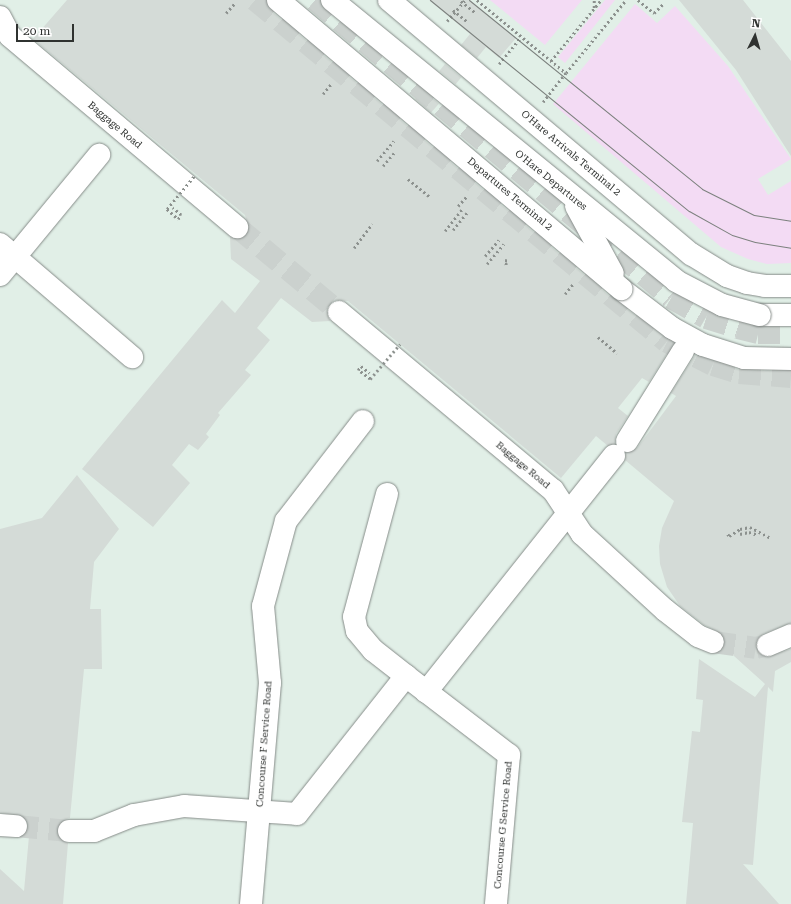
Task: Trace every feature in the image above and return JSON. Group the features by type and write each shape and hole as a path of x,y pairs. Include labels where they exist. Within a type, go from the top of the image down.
{"street":[{"name":"Departures Terminal 2","path":"278,0 621,289 672,328 703,345 744,358 791,359"},
{"name":"O'Hare Departures","path":"332,0 570,197 676,281 722,305 760,315 791,315"},
{"name":"O'Hare Arrivals Terminal 2","path":"389,0 691,254 727,276 765,286 791,286"},
{"name":"Baggage Road","path":"0,17 5,42 237,227"},
{"path":"0,275 8,250 99,155"},
{"path":"570,197 621,289"},
{"path":"8,250 132,356"},
{"name":"Baggage Road","path":"339,312 550,488 582,534 665,610 698,636 713,642"},
{"path":"387,494 354,617 357,631 369,645 426,692 621,448 682,351"},
{"name":"Concourse F Service Road","path":"252,904 270,683 263,606 286,521 363,421"},
{"path":"768,645 791,635"},
{"path":"69,831 94,831 134,815 184,806 259,810 298,814 406,676"},
{"name":"Concourse G Service Road","path":"426,692 509,755 496,904"}],"path":[{"path":"477,0 566,73"},
{"path":"594,0 594,8"},
{"path":"552,62 601,0"},
{"path":"543,102 626,0"},
{"path":"638,0 654,13 663,4"},
{"path":"447,21 464,2 476,13"},
{"path":"226,13 235,3"},
{"path":"453,10 468,22"},
{"path":"499,64 521,37"},
{"path":"323,94 331,84"},
{"path":"377,161 394,141"},
{"path":"383,166 394,153"},
{"path":"173,208 181,215 178,219 167,209 195,174"},
{"path":"408,179 430,197"},
{"path":"458,206 467,196"},
{"path":"445,230 462,209"},
{"path":"453,230 467,213"},
{"path":"354,248 372,224"},
{"path":"485,256 499,240"},
{"path":"487,264 504,244"},
{"path":"506,265 505,260 509,261"},
{"path":"565,294 574,283"},
{"path":"598,336 617,353"},
{"path":"370,374 361,366 358,370 370,379 400,344"},
{"path":"749,532 750,528"},
{"path":"728,534 729,536 740,529 750,528 771,538"},
{"path":"740,534 749,532 758,535"}],"shaded area":[{"path":"0,0 791,0 791,904 0,904"},
{"path":"490,0 582,0 545,45"},
{"path":"605,0 615,0 565,63 558,57"},
{"path":"635,4 657,23 675,6 728,66 791,159 758,179 768,195 791,181 791,263 767,264 748,259 721,247 553,104"}],"building":[{"path":"67,0 266,0 270,10 613,299 674,343 649,382 642,378 618,408 628,416 616,434 615,444 608,446 596,436 561,478 348,301 335,300 330,304 327,310 330,321 312,322 281,298 257,328 270,340 245,370 251,375 218,413 220,415 206,434 209,437 198,450 189,444 172,465 190,483 153,527 82,469 222,300 235,313 260,281 231,259 230,237 242,239 249,230 245,215 33,39"},
{"path":"429,0 470,0 516,38 499,58 486,47 477,58 461,45 470,34"},
{"path":"679,0 743,0 791,61 791,156 736,70"},
{"path":"445,64 461,77 456,84 439,71"},
{"path":"423,90 439,104 431,113 415,99"},
{"path":"695,355 740,370 791,371 791,623 763,634 756,644 760,655 766,657 791,649 791,662 775,671 773,692 768,687 753,865 743,864 779,904 686,904 693,823 682,822 692,731 700,732 703,700 696,699 699,659 755,697 765,684 724,647 725,641 723,634 704,625 680,606 667,587 660,564 659,546 662,528 674,501 625,460 626,453 637,448 676,396 671,393"},
{"path":"77,475 119,529 94,562 90,609 101,609 102,669 84,669 70,818 62,820 57,831 58,838 68,843 63,904 0,904 0,869 24,891 29,836 26,834 28,826 23,816 0,813 0,529 42,518"}],"tunnel":[{"path":"255,0 667,342 713,365 739,373 791,377"},
{"path":"315,0 671,298 706,318 738,328 758,333 791,333"},
{"path":"237,227 339,312"},
{"path":"713,642 756,648 768,645"},
{"path":"16,826 69,831"}],"tram line":[{"path":"430,0 689,211 732,235 755,242 791,248"},
{"path":"469,0 702,189 754,215 791,221"}]}
